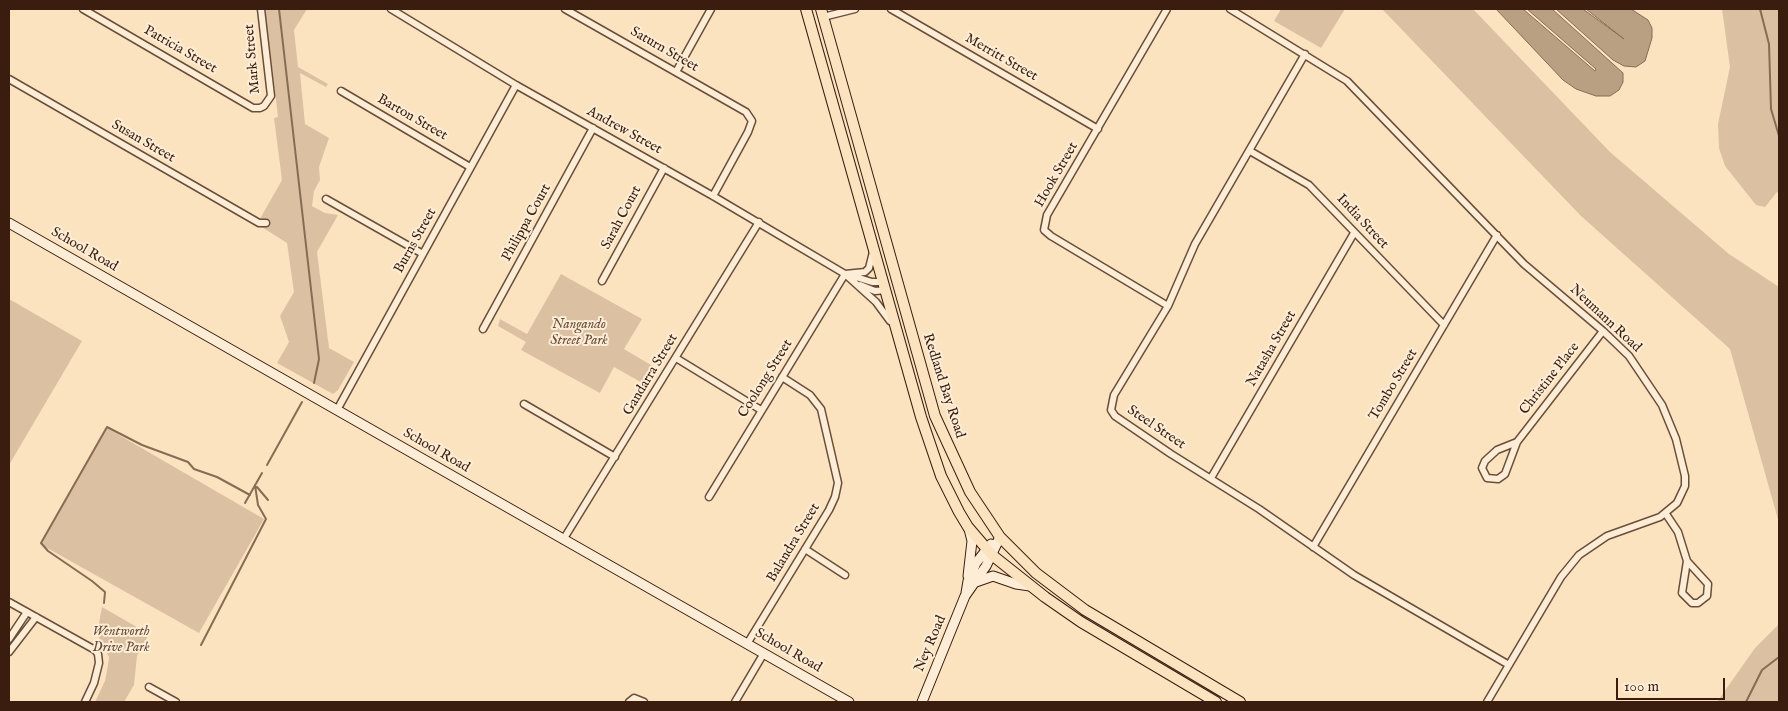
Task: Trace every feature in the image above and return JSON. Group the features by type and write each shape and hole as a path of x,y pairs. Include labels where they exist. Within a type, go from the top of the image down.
{"main road":[{"name":"Redland Bay Road","path":"806,9 897,334 941,476 968,527 989,551 1030,586 1081,622 1216,702"},
{"name":"Redland Bay Road","path":"822,13 938,424 970,492 1000,537 1036,573 1085,610 1240,702"},
{"path":"884,286 898,283"}],"street":[{"name":"Patricia Street","path":"83,9 254,108 264,106"},
{"name":"Mark Street","path":"261,9 271,96 264,106"},
{"name":"Andrew Street","path":"392,9 516,84 759,222 845,274 887,314 897,334"},
{"name":"Saturn Street","path":"565,9 746,112 752,120 748,132 713,196"},
{"path":"676,72 711,9"},
{"path":"822,13 855,9"},
{"name":"Merritt Street","path":"890,9 1098,129"},
{"name":"Hook Street","path":"1167,9 1046,216 1044,230 1168,306"},
{"name":"Neumann Road","path":"1230,9 1347,81 1524,264 1603,331 1642,373 1662,405 1684,465 1685,486 1678,503 1666,514"},
{"name":"Steel Street","path":"1305,54 1195,244 1168,306 1114,395 1111,410 1163,449 1211,478 1354,575 1509,665"},
{"name":"Susan Street","path":"9,79 260,223 266,223"},
{"name":"Burns Street","path":"337,410 516,84"},
{"name":"Barton Street","path":"341,91 470,167"},
{"name":"Philippa Court","path":"483,330 593,128"},
{"name":"India Street","path":"1250,151 1309,185 1444,325"},
{"name":"Sarah Court","path":"602,281 664,168"},
{"path":"326,199 423,254"},
{"name":"Gandarra Street","path":"563,540 759,222"},
{"name":"School Road","path":"9,223 849,702"},
{"name":"Natasha Street","path":"1211,478 1354,233"},
{"name":"Tombo Street","path":"1313,547 1496,235"},
{"path":"845,274 865,272 869,268 874,251"},
{"name":"Andrew Street","path":"845,274 884,286"},
{"name":"Coolong Street","path":"709,497 845,274"},
{"name":"Andrew Street","path":"856,283 875,291 884,286"},
{"name":"Christine Place","path":"1517,442 1497,450 1485,460 1482,468 1487,478 1498,479 1505,474 1510,467 1517,442 1603,331"},
{"path":"676,358 761,410"},
{"name":"Balandra Street","path":"747,644 806,549 835,497 836,472 820,410 816,401 782,377"},
{"path":"524,404 615,457"},
{"path":"1487,702 1561,577 1579,555 1607,536 1666,514 1678,532 1687,560 1708,584 1707,596 1698,603 1692,603 1682,593 1687,560"},
{"path":"968,527 972,541 972,581 993,576 1030,586"},
{"name":"Ney Road","path":"922,702 972,581 989,551 1000,537"},
{"path":"806,549 845,575"},
{"path":"9,602 90,647 98,654 94,683 85,702"},
{"path":"9,639 27,612"},
{"path":"9,652 36,617"},
{"path":"735,702 764,653"},
{"path":"149,687 176,702"},
{"path":"629,702 634,698 644,702"}],"green space":[{"path":"265,9 307,9 294,30 298,67 328,84 326,87 300,73 305,124 329,138 319,167 320,180 314,191 312,206 325,213 338,215 317,252 329,348 354,362 338,390 333,394 277,363 289,342 280,316 294,292 287,243 257,224 282,180 274,118 278,117"},
{"path":"1281,9 1345,9 1321,48 1274,21"},
{"path":"1382,9 1473,9 1610,152 1729,254 1779,287 1779,523 1730,349 1581,216"},
{"path":"1722,9 1779,9 1779,193 1777,192 1765,207 1756,205 1725,166 1719,148 1718,124 1730,67"},
{"name":"Nangando Street Park","path":"561,274 642,319 624,349 656,368 646,385 614,367 600,393 521,350 526,342 498,326 500,319 527,334"},
{"path":"9,299 82,341 9,465"},
{"path":"107,428 264,519 199,633 40,544"},
{"name":"Wentworth Drive Park","path":"102,607 149,634 137,656 134,685 124,702 95,702 105,681 109,657 97,634"},
{"path":"1779,624 1779,702 1717,702 1755,648"}],"shaded area":[{"path":"1496,9 1523,9 1595,71 1596,69 1527,9 1552,9 1623,73 1623,82 1619,90 1610,96 1596,96 1576,89 1563,80"},
{"path":"1556,9 1583,9 1624,39 1586,9 1631,9 1648,20 1652,28 1652,38 1645,61 1636,67 1624,66 1613,60"}],"waterway":[{"path":"279,9 319,359 314,383"},
{"path":"1760,9 1769,44 1771,109 1779,136"},
{"path":"267,465 302,402"},
{"path":"104,603 105,592 48,551 41,543 107,427 142,445 188,462 194,469 217,477 250,495"},
{"path":"245,503 262,473"},
{"path":"201,645 266,519 258,505 255,485"},
{"path":"257,487 268,500"},
{"path":"1746,702 1762,670 1779,657"}]}
